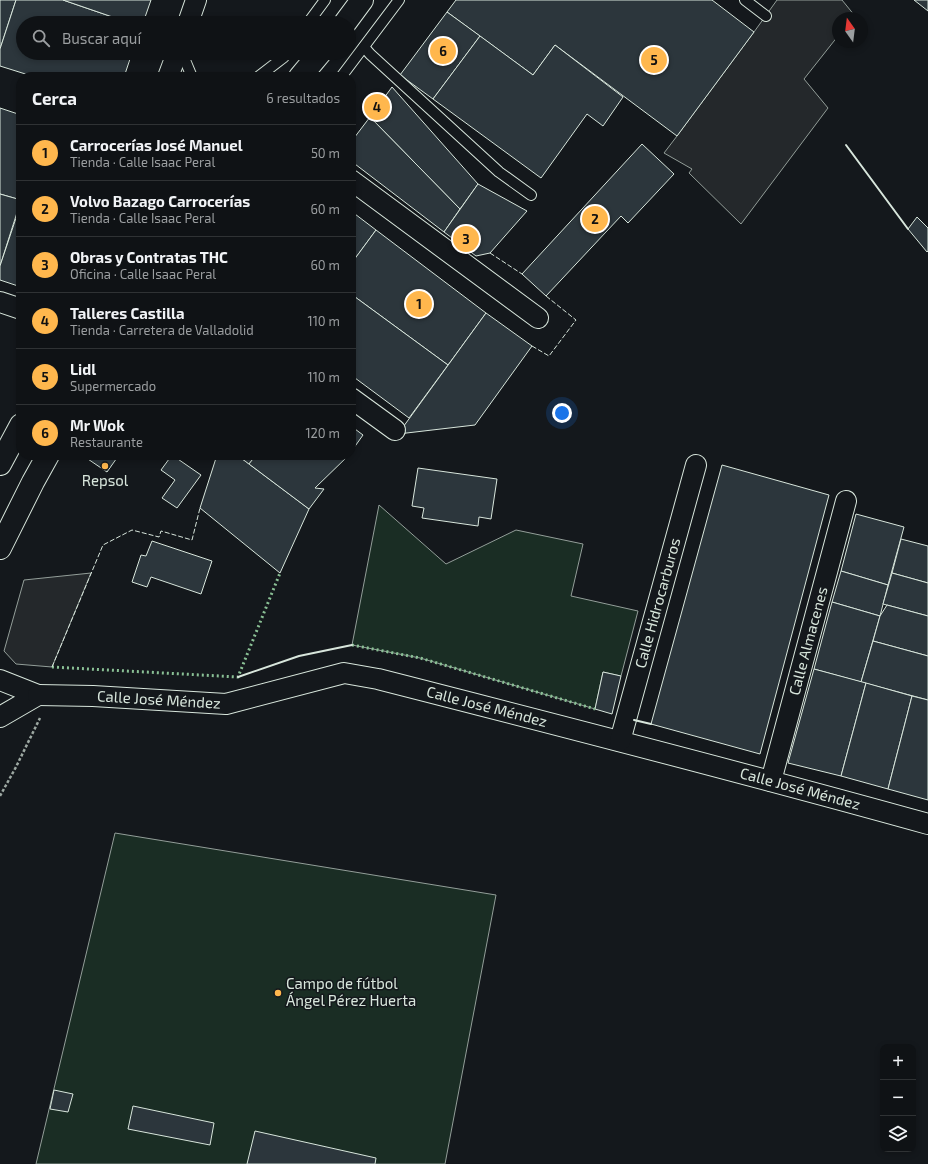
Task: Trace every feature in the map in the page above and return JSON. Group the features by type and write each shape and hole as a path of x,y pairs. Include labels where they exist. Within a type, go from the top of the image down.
{"highway":[{"path":"350,16 362,0"},
{"path":"304,72 314,60"},
{"path":"310,72 319,60"},
{"path":"0,464 16,434"},
{"path":"0,548 45,460"}],"street":[{"path":"190,16 196,0"},
{"path":"170,72 174,60"},
{"path":"356,184 538,318"},
{"path":"0,302 16,307"},
{"path":"356,402 395,430"},
{"name":"Calle Hidrocarburos","path":"620,741 696,464"},
{"name":"Calle Almacenes","path":"771,781 846,501"},
{"name":"Calle José Méndez","path":"0,680 41,695 93,696 226,704 344,673 378,679 620,741 928,824"},
{"path":"0,717 41,695"}],"lane":[{"path":"313,16 325,0"},
{"path":"356,57 399,0"},
{"path":"744,0 766,16"},
{"path":"364,47 499,172 531,195"},
{"path":"185,60 190,72"},
{"path":"264,72 279,60"},
{"path":"273,72 281,60"},
{"path":"345,72 354,60"}],"path":[{"path":"0,796 36,727 43,710 41,695"}],"green space":[{"path":"379,505 446,564 516,530 583,544 571,596 638,611 621,676 603,672 595,709 420,658 352,645"},
{"name":"Campo de fútbol Ángel Pérez Huerta","path":"115,833 496,895 445,1164 36,1164"}],"shaded area":[{"path":"777,0 842,0 852,12 832,12 832,44 804,79 828,108 741,224 689,173 692,169 664,153"},
{"path":"91,573 52,667 16,664 4,651 24,580"}],"building":[{"path":"0,0 16,0 0,49"},
{"path":"16,0 63,0 110,16 16,16 16,60 130,60 126,72 19,72 0,66 0,49"},
{"path":"63,0 151,0 145,16 110,16"},
{"path":"456,0 712,0 754,32 677,136 555,45 533,75 447,12"},
{"path":"914,0 928,0 928,11"},
{"path":"447,12 480,36 433,99 400,75"},
{"path":"480,36 533,75 555,45 623,97 603,126 587,114 541,178 433,99"},
{"path":"392,87 478,184 460,209 370,117"},
{"path":"0,108 16,113 16,199 0,194"},
{"path":"370,117 460,209 444,232 356,165 356,135"},
{"path":"642,144 674,174 628,223 621,216 546,296 522,274"},
{"path":"478,184 527,211 490,253 476,256 444,232"},
{"path":"0,194 16,199 16,216 0,266"},
{"path":"356,215 376,230 356,257"},
{"path":"917,217 928,228 927,252 908,229"},
{"path":"16,218 16,285 0,280 0,266"},
{"path":"376,230 486,313 448,365 356,298 356,257"},
{"path":"356,298 448,365 409,418 356,379"},
{"path":"486,313 532,346 475,425 398,434"},
{"path":"356,430 363,435 356,445"},
{"path":"89,460 115,460 107,472"},
{"path":"168,460 179,460 201,475 177,508 162,498 175,480 161,470"},
{"path":"215,460 244,460 309,509 280,573 200,508"},
{"path":"244,460 252,460 249,464"},
{"path":"252,460 344,460 315,488 324,489 309,509 249,464"},
{"path":"722,465 829,495 760,754 651,724"},
{"path":"418,468 497,479 491,519 479,517 478,526 422,518 424,508 412,506"},
{"path":"856,514 904,527 888,585 841,571"},
{"path":"901,539 928,546 928,583 892,573"},
{"path":"152,541 212,561 201,594 151,577 147,587 132,582 141,555 146,556"},
{"path":"841,571 888,585 880,616 832,602"},
{"path":"892,573 928,583 928,616 883,604"},
{"path":"832,602 880,616 861,682 814,669"},
{"path":"887,605 928,616 928,656 873,641 880,616"},
{"path":"873,641 928,656 928,700 861,682"},
{"path":"814,669 866,683 841,776 788,763"},
{"path":"603,672 621,676 612,714 595,709"},
{"path":"866,683 912,696 888,789 841,776"},
{"path":"912,696 928,700 928,800 888,789"},
{"path":"54,1090 73,1094 68,1112 50,1109"},
{"path":"133,1106 214,1123 210,1145 128,1129"},
{"path":"255,1131 376,1158 375,1164 247,1164"}],"hedge":[{"path":"52,667 238,677 280,573"},
{"path":"352,645 420,658 595,709"}],"fence":[{"path":"490,253 522,274"},
{"path":"532,346 549,356 576,320 546,296"},
{"path":"52,667 103,545 132,530 159,537 161,531 192,540 200,508"}],"wall":[{"path":"846,145 908,229"},
{"path":"238,677 299,656 352,645"},
{"path":"634,720 651,724"}],"place":[{"name":"Mr Wok","path":"443,51"},
{"name":"Lidl","path":"654,60"},
{"name":"Talleres Castilla","path":"377,107"},
{"name":"Volvo Bazago Carrocerías","path":"595,219"},
{"name":"Obras y Contratas THC","path":"466,239"},
{"name":"Carrocerías José Manuel","path":"419,304"},
{"name":"Repsol","path":"105,466"},
{"name":"Campo de fútbol Ángel Pérez Huerta","path":"278,993"}]}
